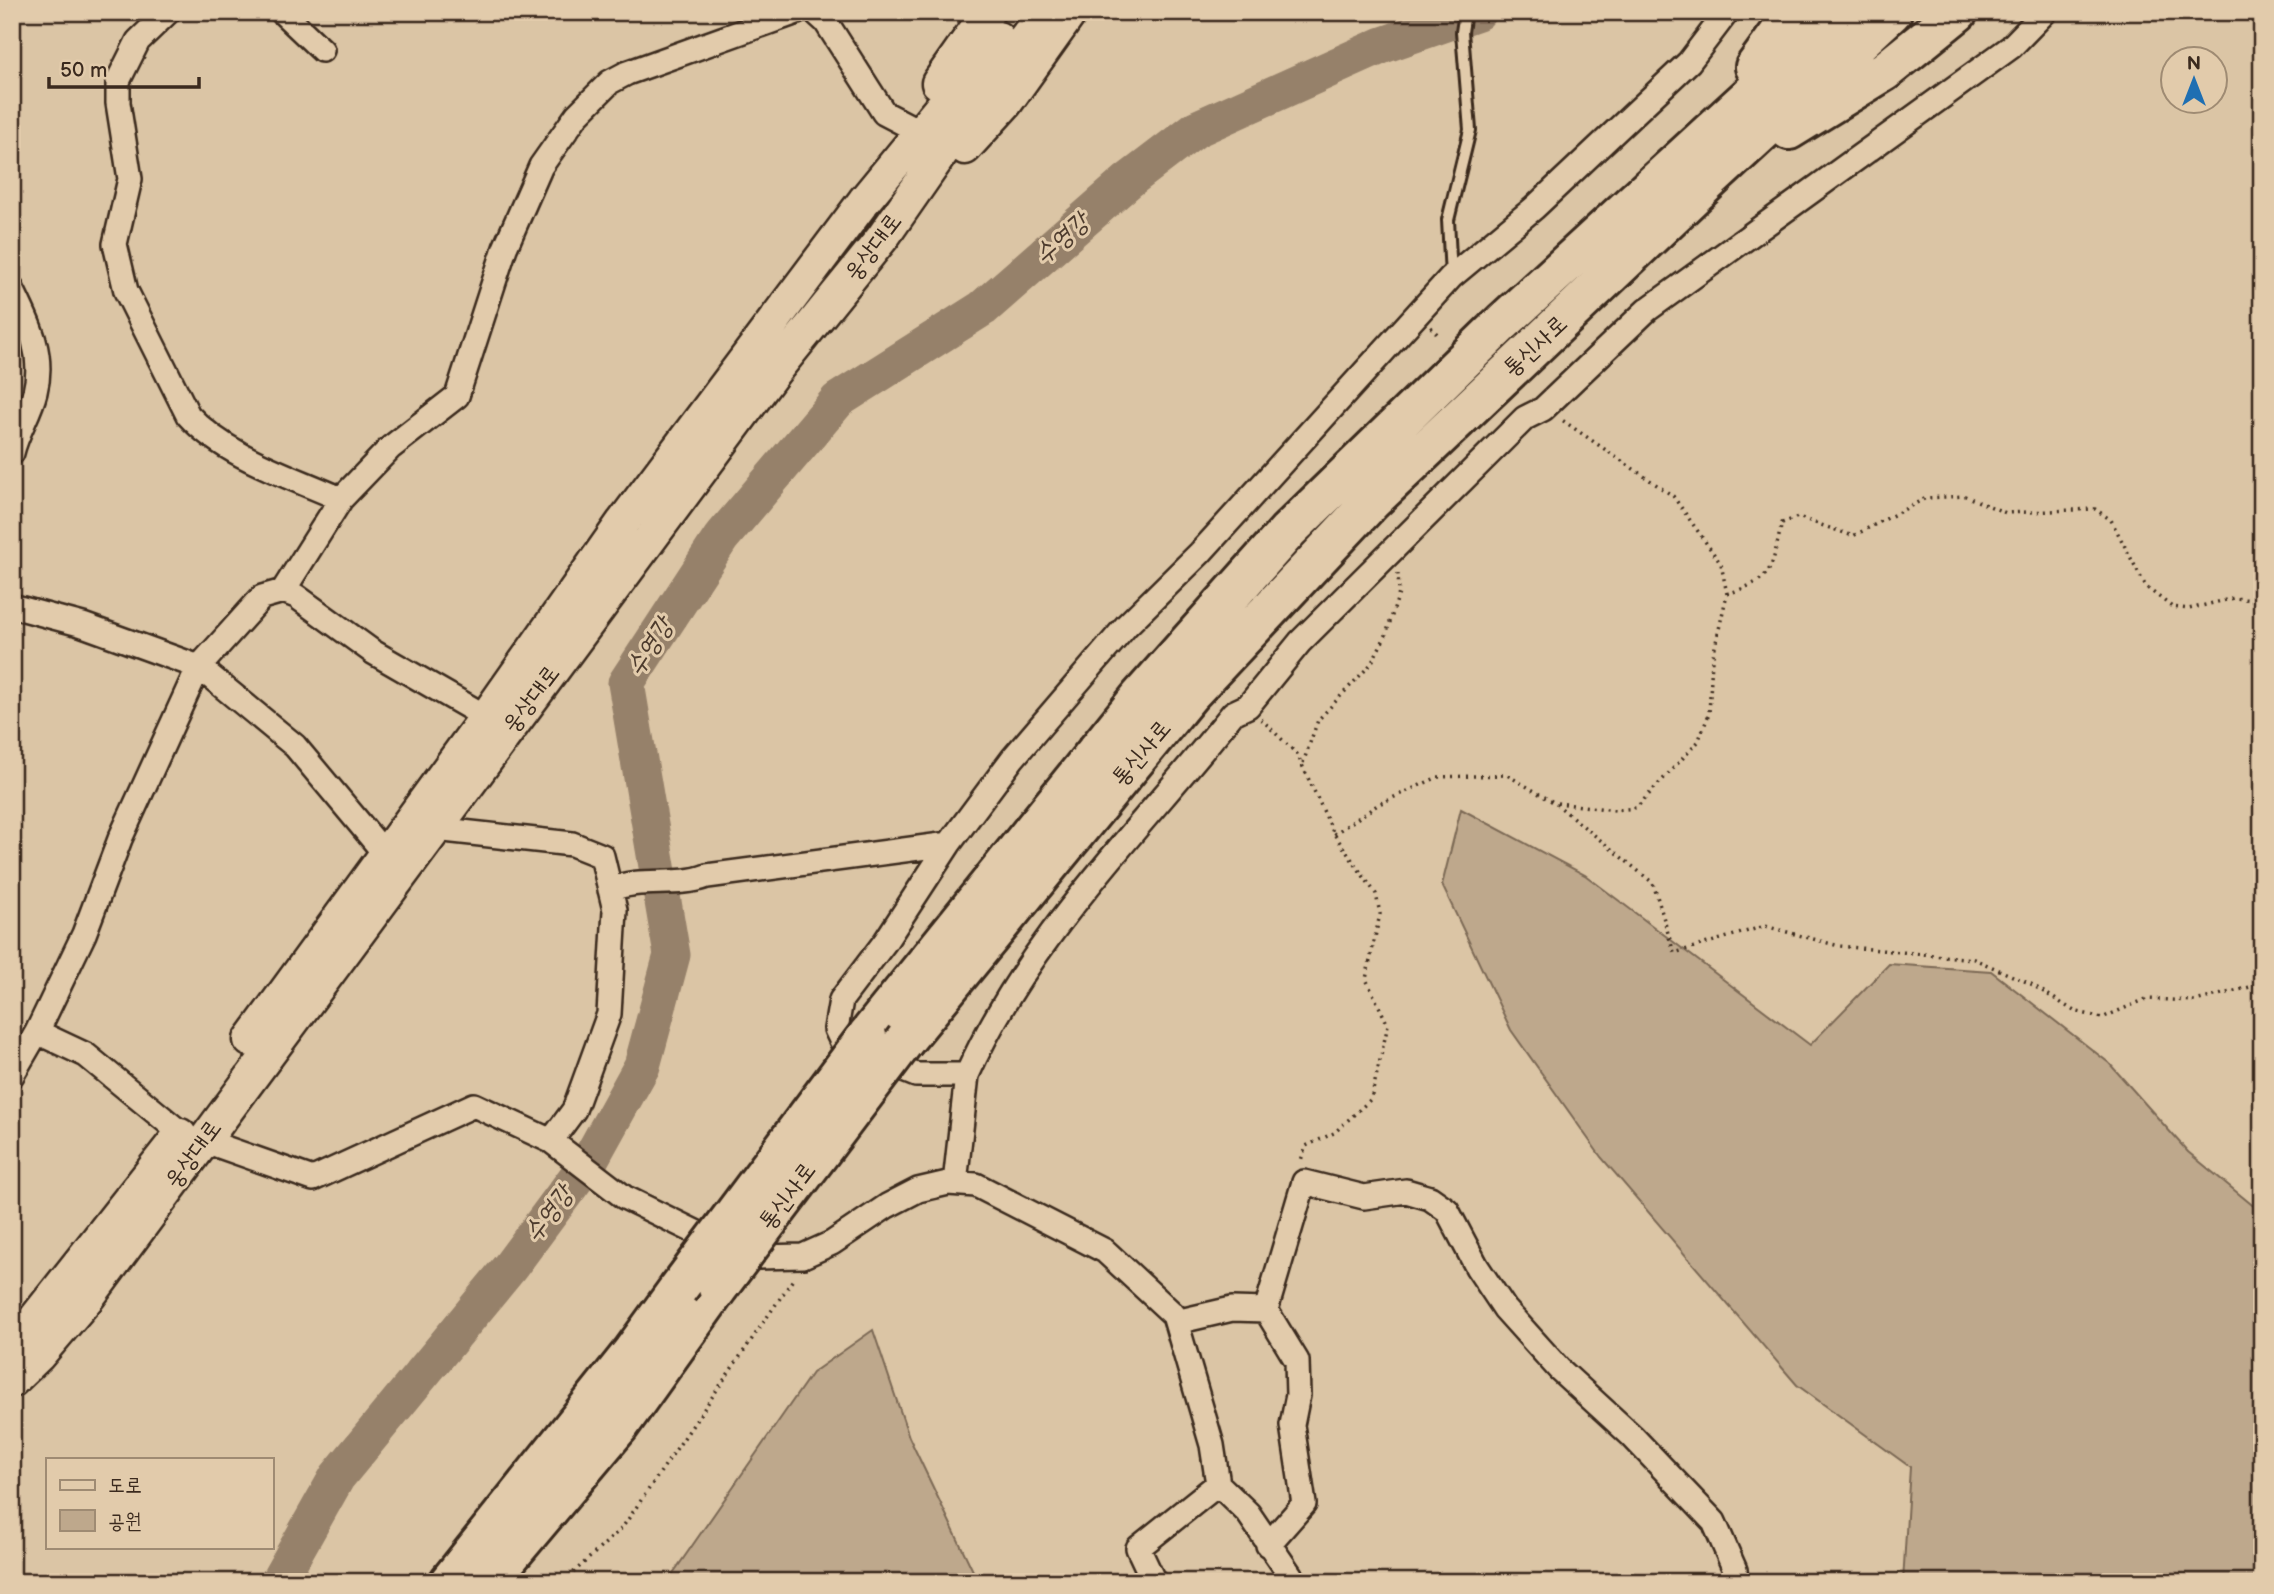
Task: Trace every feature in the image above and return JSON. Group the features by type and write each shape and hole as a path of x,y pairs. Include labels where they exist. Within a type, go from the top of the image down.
{"highway":[{"path":"1699,142 1795,12"},
{"name":"통신사로","path":"449,1582 633,1351 867,1037 1140,697 1287,531 1503,322 1841,12"},
{"name":"통신사로","path":"488,1582 620,1425 718,1288 906,1039 1189,695 1372,501 1710,180 1892,12"},
{"path":"1710,180 1885,71 1958,12"}],"main road":[{"path":"864,201 909,126 988,12"},
{"name":"웅상대로","path":"12,1381 38,1356 90,1295 192,1137 396,862 486,718 623,522 864,201 1018,12"},
{"name":"웅상대로","path":"396,862 435,829 774,372 883,237 988,86 1045,12"},
{"path":"883,237 1006,103 1071,12"},
{"name":"웅상대로","path":"12,1348 192,1137"}],"street":[{"path":"168,12 138,41 118,81 118,103 130,179 115,244 126,291 188,415 203,432 251,459 341,499"},
{"path":"282,12 322,50"},
{"path":"283,591 341,499 390,447 457,396 505,248 527,195 552,147 576,115 610,82 627,72 797,12"},
{"path":"815,12 826,22 884,113 909,126"},
{"path":"967,1075 916,1075 844,1046 836,1029 841,1000 885,942 948,844 1013,758 1127,625 1200,553 1451,277 1534,208 1680,71 1727,12"},
{"path":"955,1183 967,1075 989,1026 1022,972 1085,891 1233,713 1248,706 1300,642 1391,554 1524,418 1543,408 1647,310 2011,47 2045,12"},
{"path":"12,289 32,331 38,366 35,391 12,453"},
{"path":"12,1075 37,1032 84,934 120,839 199,667 262,597 283,591 296,596 356,641 486,718"},
{"path":"12,606 83,625 199,667 295,746 396,862"},
{"path":"435,829 572,844 602,856 616,887 609,1014 558,1147"},
{"path":"616,887 694,881 708,876 948,844"},
{"path":"37,1032 86,1055 192,1137 313,1179 474,1105 558,1147 624,1197 718,1243 758,1257 803,1256 832,1243 887,1206 918,1190 955,1183 976,1185 1105,1251 1174,1315 1212,1445 1218,1484 1248,1513 1294,1582"},
{"path":"1268,1545 1304,1504 1292,1426 1298,1395 1297,1362 1266,1310 1304,1182 1364,1197 1406,1191 1430,1198 1447,1210 1477,1267 1505,1309 1559,1369 1632,1436 1714,1522 1735,1570 1736,1582"},
{"path":"1176,1322 1232,1309 1266,1310"},
{"path":"1154,1582 1138,1548 1218,1484"}],"lane":[{"path":"1451,277 1448,220 1469,130 1462,33 1465,12"}],"path":[{"path":"1543,408 1639,470 1673,496 1721,564 1727,594 1712,660 1709,714 1698,742 1636,808 1615,810 1555,803"},
{"path":"1727,594 1759,583 1771,566 1782,523 1798,517 1853,536 1926,498 1965,496 2006,513 2095,509 2111,520 2146,587 2172,607 2189,609 2234,598 2262,601"},
{"path":"1303,763 1318,720 1371,664 1386,635 1399,593 1398,567 1391,554"},
{"path":"1248,706 1303,763 1334,834 1352,856 1376,894 1380,914 1366,979 1388,1025 1371,1098 1334,1133 1306,1146 1300,1162 1304,1182"},
{"path":"1334,834 1379,804 1438,777 1507,775 1555,803 1653,883 1674,953 1765,926 1839,946 1974,959 2031,984 2074,1011 2102,1018 2146,999 2195,1001 2262,984"},
{"path":"563,1582 622,1528 797,1274 803,1256"}],"green space":[{"path":"1461,809 1585,875 1810,1045 1889,964 1991,971 2109,1063 2188,1152 2262,1213 2262,1582 1903,1582 1910,1467 1797,1385 1601,1157 1511,1030 1442,885"},
{"path":"873,1330 909,1437 973,1571 983,1582 667,1582 812,1373"}],"waterway":[{"name":"수영강","path":"278,1582 337,1477 510,1267 591,1158 642,1066 672,955 626,683 721,538 838,400 983,308 1128,181 1196,129 1383,45 1478,12"}]}
